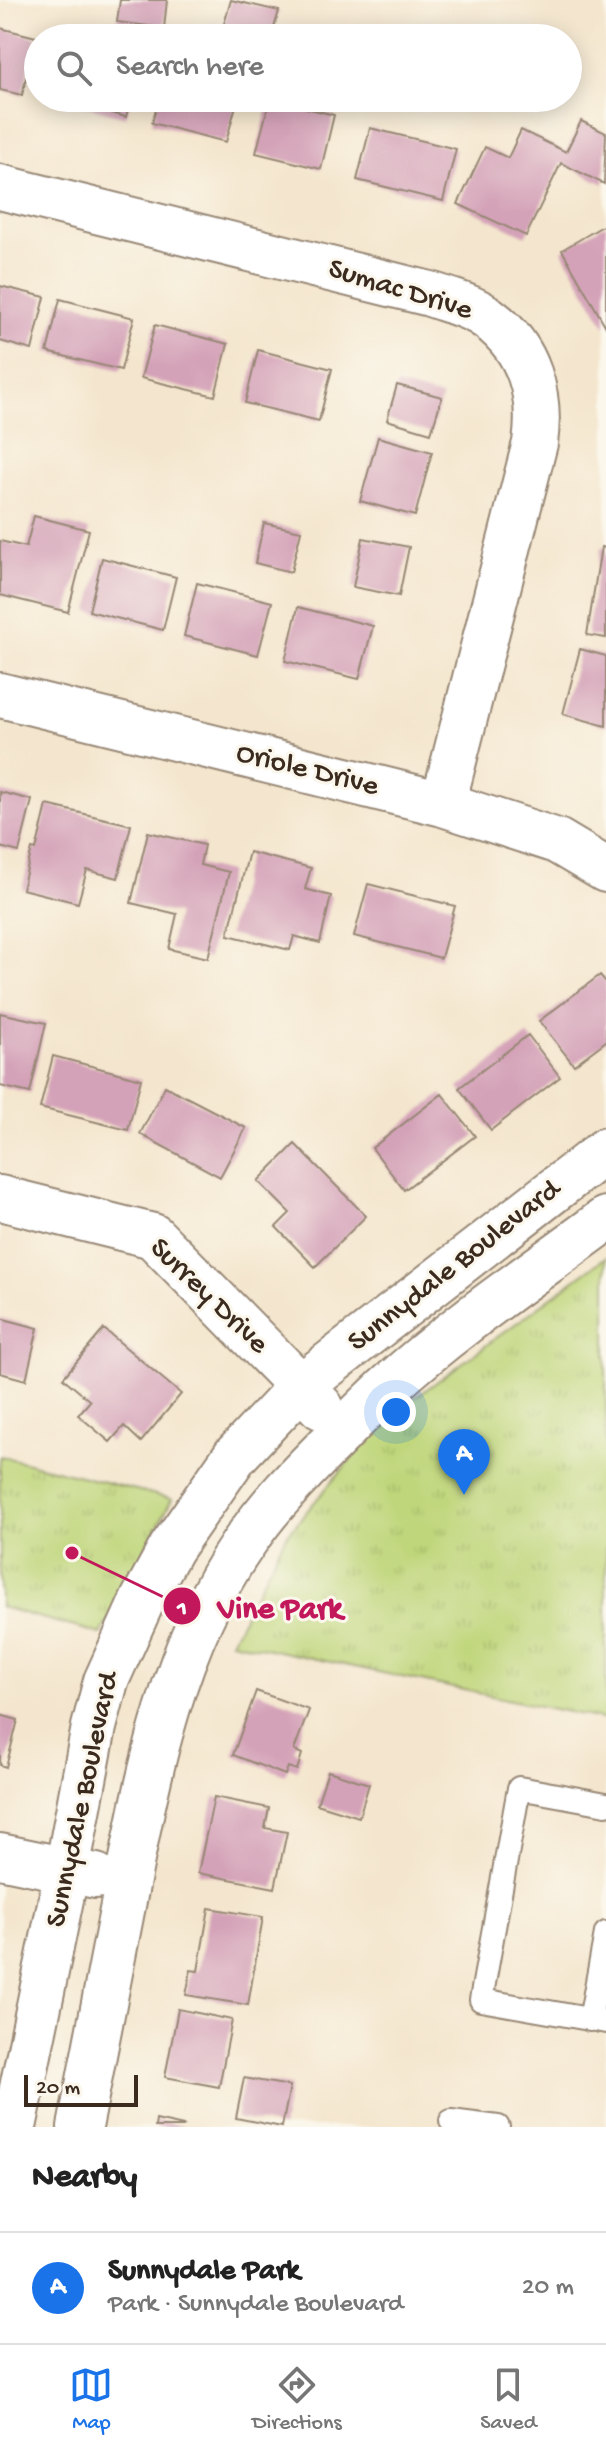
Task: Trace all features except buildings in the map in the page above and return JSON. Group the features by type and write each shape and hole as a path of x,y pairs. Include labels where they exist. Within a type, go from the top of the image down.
{"street":[{"name":"Sumac Drive","path":"0,187 430,294 489,318 524,359 537,397 537,430 443,804"},
{"name":"Oriole Drive","path":"0,695 443,804 557,841 606,870"},
{"name":"Sunnydale Boulevard","path":"14,2127 91,1739 106,1681 143,1599 171,1548 235,1456 301,1386 606,1150"},
{"name":"Surrey Drive","path":"0,1198 153,1236 343,1431"},
{"name":"Sunnydale Boulevard","path":"80,2127 153,1758 178,1678 206,1608 243,1543 306,1468 391,1384 479,1313 606,1219"},
{"path":"0,1856 127,1882"}],"lane":[{"path":"606,1804 519,1788 481,2000 598,2021 606,1933"},
{"path":"451,2121 498,2127"}],"green space":[{"path":"606,1257 606,1720 231,1641 285,1537 357,1452 412,1400"},
{"path":"0,1456 172,1499 101,1634 0,1607"}],"place":[{"name":"Sunnydale Park","path":"464,1495"},
{"name":"Vine Park","path":"72,1553"}]}
